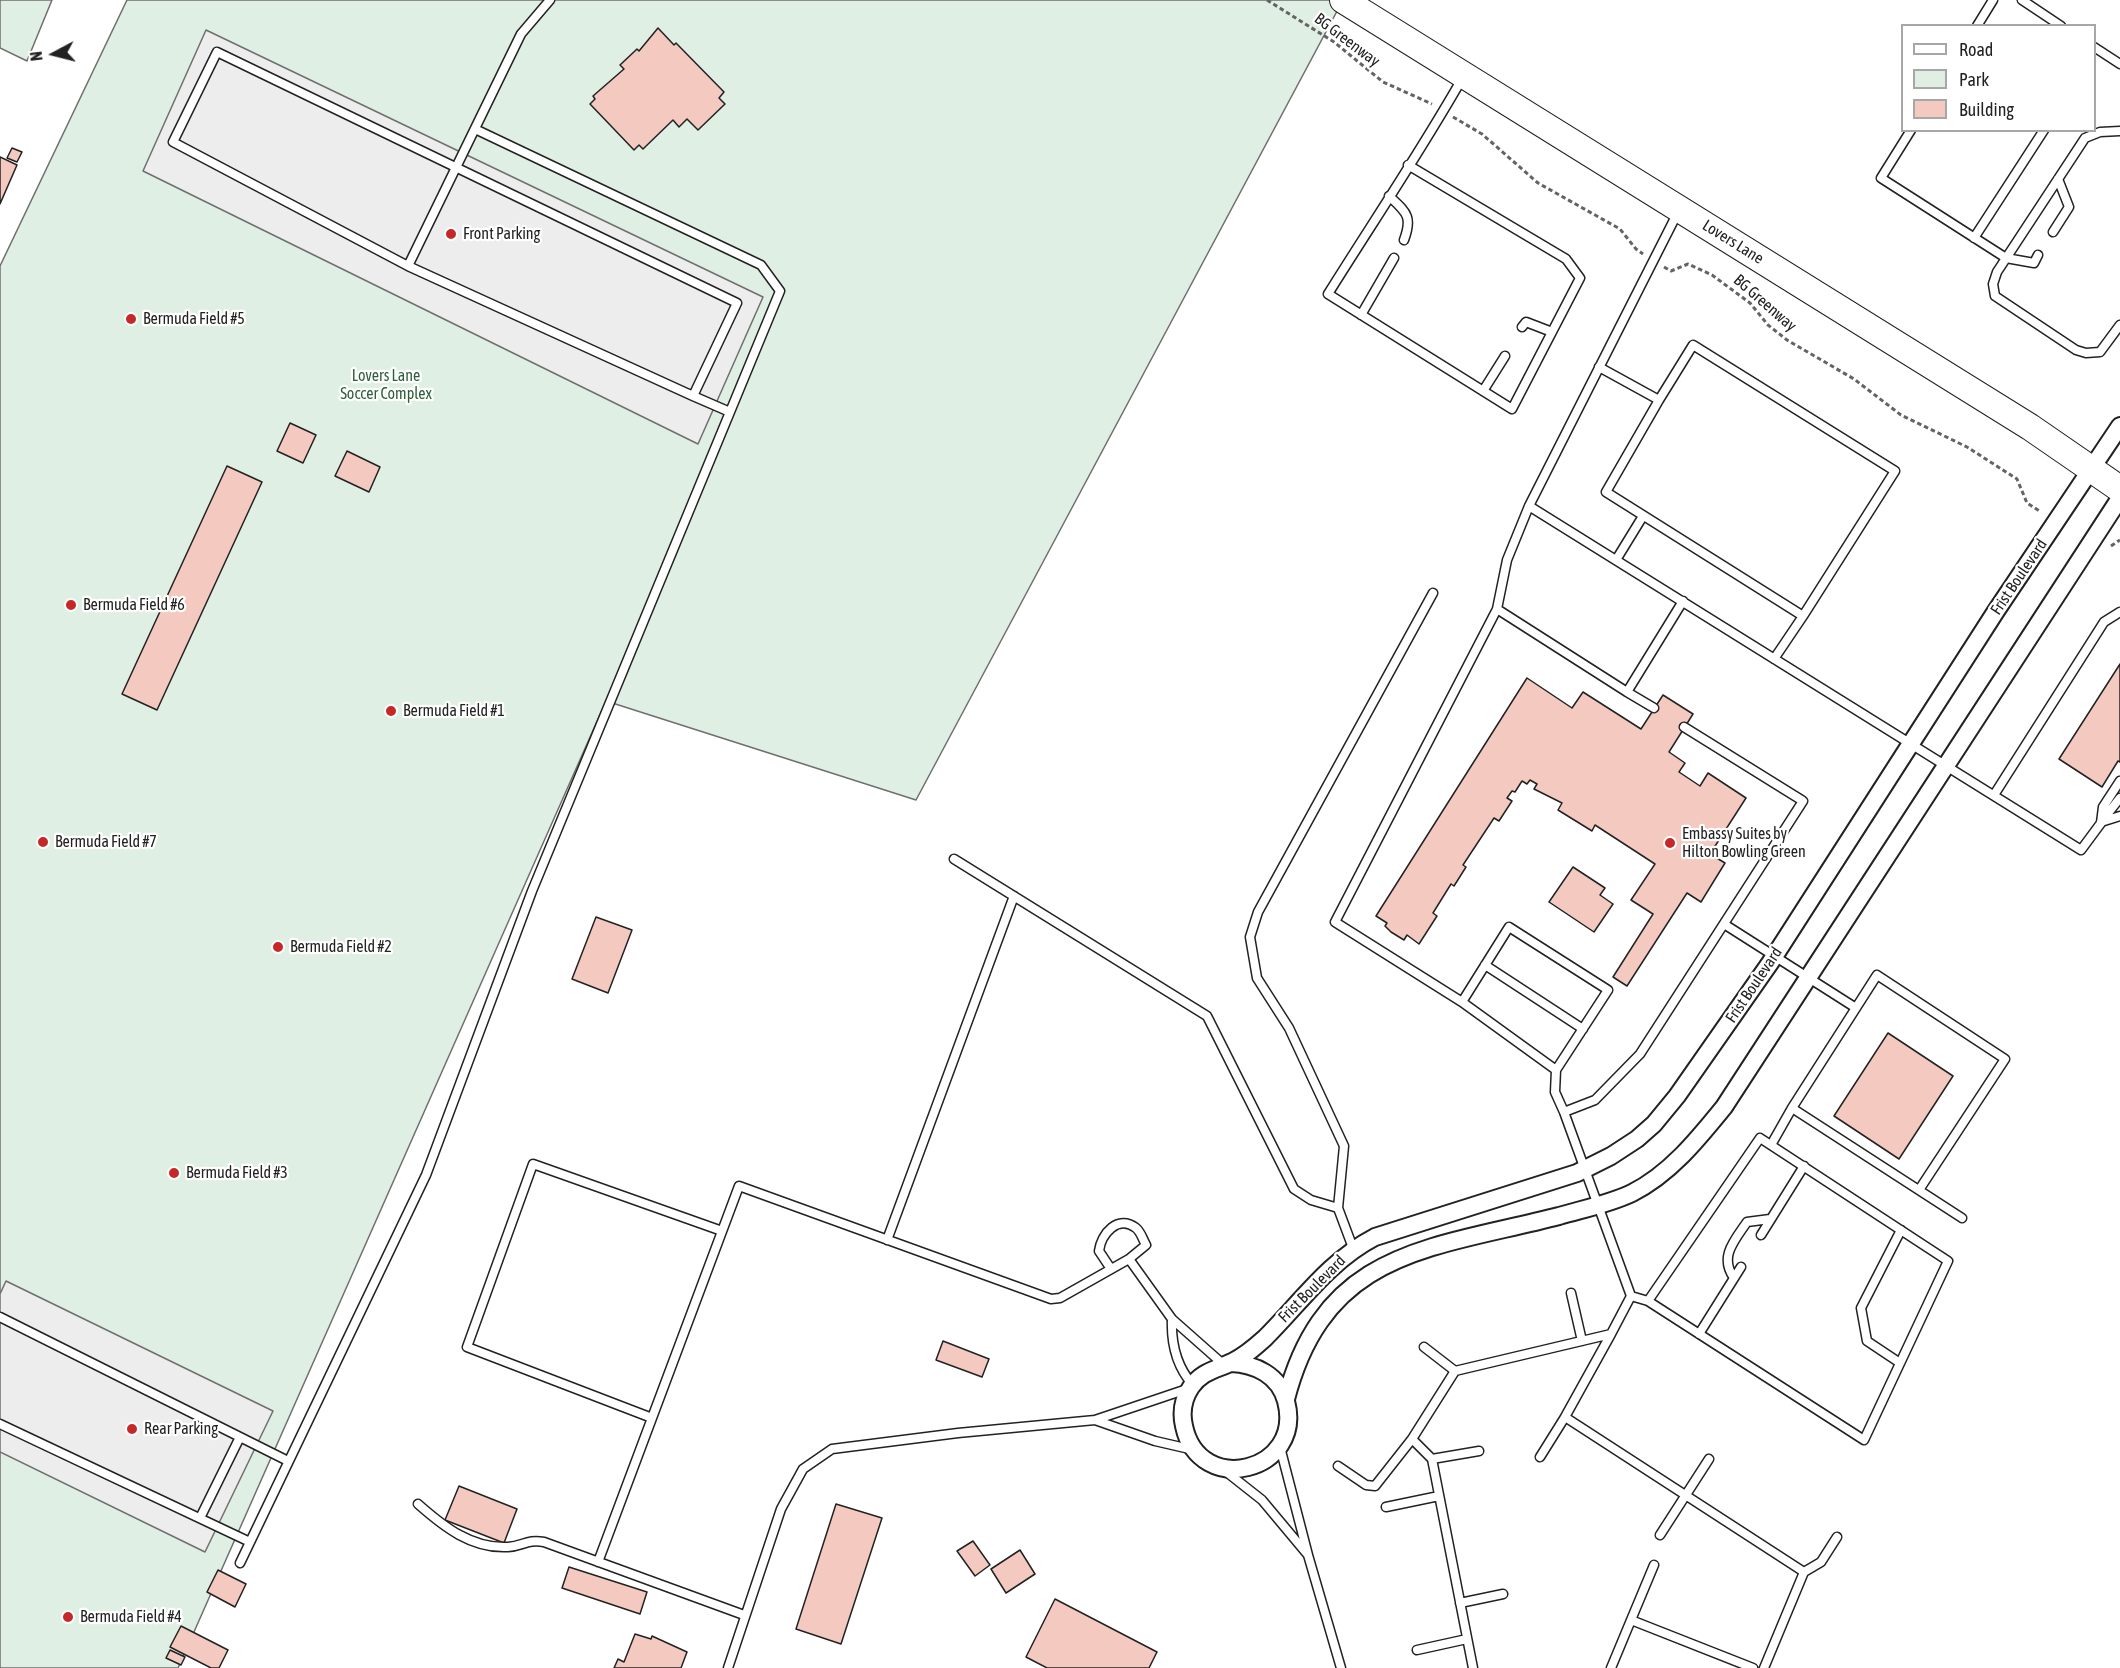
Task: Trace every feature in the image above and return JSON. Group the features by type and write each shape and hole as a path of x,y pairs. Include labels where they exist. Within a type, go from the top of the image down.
{"main road":[{"name":"Lovers Lane","path":"1343,0 2030,427 2120,489"}],"street":[{"name":"Frist Boulevard","path":"1192,1386 1201,1376 1251,1351 1317,1280 1353,1248 1375,1237 1585,1170 1637,1139 1654,1124 1677,1096 1774,956 2120,426"},
{"name":"Frist Boulevard","path":"1280,1447 1287,1432 1289,1415 1286,1399 1293,1371 1322,1319 1343,1292 1366,1274 1421,1250 1600,1205 1631,1194 1657,1179 1701,1136 1724,1107 2120,498"},
{"path":"1227,1364 1258,1368 1280,1386 1286,1399"},
{"path":"1192,1386 1184,1403 1182,1420 1186,1436 1194,1450 1206,1461 1221,1468 1238,1470 1254,1467 1268,1459 1280,1447"}],"lane":[{"path":"408,266 521,34 550,0"},
{"path":"1978,24 1993,0"},
{"path":"2022,0 2058,24"},
{"path":"2096,51 2120,64"},
{"path":"693,396 737,303 218,52 173,142 408,266 693,396 729,412"},
{"path":"1408,165 1566,259 1580,278 1512,409 1328,294 1408,165 1444,111 1464,76"},
{"path":"240,1563 426,1175 532,891 780,291 761,265 475,129"},
{"path":"2120,131 2100,132 2085,138 1997,272 1994,284 1995,296 2076,350 2086,353 2100,352 2120,325"},
{"path":"1910,132 1881,178 2006,258 2034,262 2038,255"},
{"path":"1974,238 2043,132"},
{"path":"2053,231 2069,207 2058,178"},
{"path":"1389,196 1407,216 1410,225 1404,240"},
{"path":"1556,1070 1462,1002 1335,922 1497,609 1507,560 1529,507 1680,209"},
{"path":"1361,315 1394,258"},
{"path":"1522,327 1526,322 1552,332"},
{"path":"1774,659 1803,616 1895,471 1693,345 1606,492 1803,616"},
{"path":"1484,391 1505,356"},
{"path":"1599,367 1659,400"},
{"path":"1529,507 2081,850 2120,798"},
{"path":"1616,560 1643,516"},
{"path":"1353,1248 1338,1208 1344,1146 1289,1028 1257,978 1250,937 1258,912 1433,593"},
{"path":"1627,692 1683,601"},
{"path":"1497,609 1654,708"},
{"path":"1994,795 2104,622 2120,612"},
{"path":"1564,1112 1595,1100 1640,1054 1803,801 1684,727"},
{"path":"2100,823 2103,807 2120,781"},
{"path":"2100,823 2120,816"},
{"path":"2100,823 2120,824"},
{"path":"954,859 1207,1016 1294,1189 1311,1200 1338,1208"},
{"path":"887,1240 1014,896"},
{"path":"1724,924 1856,1008"},
{"path":"1462,1002 1509,927 1608,990 1556,1070 1555,1092 1600,1205 1631,1296 1565,1417 1540,1457"},
{"path":"1485,965 1583,1029"},
{"path":"1771,1145 1877,975 2005,1059 1919,1190"},
{"path":"1792,1108 1962,1218"},
{"path":"1631,1296 1648,1301 1864,1440 1948,1261 1760,1138 1648,1301"},
{"path":"652,1418 467,1347 533,1164 722,1231"},
{"path":"1761,1235 1804,1166"},
{"path":"598,1562 739,1186 1051,1299 1060,1298 1129,1259 1146,1245 1138,1229 1127,1224 1118,1225 1106,1231 1100,1240 1099,1251 1111,1269"},
{"path":"1734,1278 1726,1268 1727,1251 1747,1222 1770,1220"},
{"path":"1900,1363 1867,1341 1861,1308 1901,1230"},
{"path":"1129,1259 1172,1319 1227,1364"},
{"path":"1699,1334 1741,1267"},
{"path":"1571,1293 1582,1341"},
{"path":"0,1317 288,1461"},
{"path":"728,1668 781,1509 803,1469 832,1449 958,1433 1095,1420 1192,1386 1182,1372 1175,1354 1171,1338 1172,1319"},
{"path":"1338,1466 1366,1485 1375,1486 1412,1440 1455,1371 1611,1334"},
{"path":"1424,1347 1455,1371"},
{"path":"1565,1417 1804,1572"},
{"path":"1095,1420 1155,1441 1194,1450"},
{"path":"0,1424 250,1542"},
{"path":"200,1518 240,1437"},
{"path":"1412,1440 1432,1459 1473,1668"},
{"path":"1280,1447 1341,1668"},
{"path":"1432,1459 1479,1451"},
{"path":"1660,1535 1709,1459"},
{"path":"1221,1468 1262,1500 1308,1555"},
{"path":"1386,1507 1439,1496"},
{"path":"418,1504 447,1529 491,1548 514,1546 531,1540 744,1615"},
{"path":"1764,1668 1804,1572 1821,1562 1837,1537"},
{"path":"1611,1668 1654,1565"},
{"path":"1460,1603 1503,1594"},
{"path":"1631,1620 1753,1668"},
{"path":"1417,1650 1467,1639"}],"path":[{"name":"BG Greenway","path":"1267,0 1334,42 1383,82 1444,111 1482,134 1538,183 1620,230 1636,249 1654,261 1671,271 1688,264 1712,275 1750,303 1768,325 1787,340 1846,374 1901,415 1967,447 2017,479 2027,503 2056,522"},
{"path":"2090,544 2103,553 2120,540"}],"green space":[{"path":"0,0 52,0 27,61 0,48"},
{"name":"Lovers Lane Soccer Complex","path":"127,0 1343,0 916,800 606,701 178,1668 0,1668 0,266"}],"shaded area":[{"name":"Front Parking","path":"206,30 763,297 698,444 143,171"},
{"name":"Rear Parking","path":"6,1281 273,1411 205,1552 0,1452 0,1294"}],"building":[{"path":"658,28 724,92 719,98 725,104 698,130 687,119 679,127 673,120 643,149 639,145 634,150 590,104 595,99 593,96 624,69 620,65 637,49 639,51"},
{"path":"12,148 22,152 17,162 7,158"},
{"path":"0,157 17,165 0,204"},
{"path":"290,423 316,435 303,463 277,451"},
{"path":"347,451 380,467 369,492 335,476"},
{"path":"227,466 262,482 157,710 122,694"},
{"path":"2120,664 2120,762 2118,761 2102,787 2059,759"},
{"name":"Embassy Suites by Hilton Bowling Green","path":"1527,678 1572,708 1583,692 1641,729 1663,695 1693,714 1669,752 1685,763 1679,772 1700,786 1708,773 1746,798 1710,854 1725,863 1701,902 1687,893 1627,986 1613,977 1653,914 1631,900 1655,864 1595,825 1592,831 1558,810 1562,803 1534,789 1537,784 1530,780 1527,784 1522,781 1515,792 1512,791 1507,798 1512,801 1499,821 1494,818 1463,865 1466,867 1454,886 1451,884 1433,913 1437,916 1419,944 1407,935 1404,940 1391,932 1385,926 1387,923 1376,916"},
{"path":"1573,867 1605,888 1600,895 1613,904 1594,932 1549,902"},
{"path":"596,917 632,930 608,993 572,979"},
{"path":"1888,1033 1953,1076 1899,1159 1834,1116"},
{"path":"943,1341 989,1359 982,1377 936,1360"},
{"path":"459,1486 517,1509 504,1543 445,1520"},
{"path":"836,1504 882,1518 841,1644 796,1629"},
{"path":"973,1541 990,1565 975,1576 957,1551"},
{"path":"1020,1550 1035,1574 1006,1593 991,1569"},
{"path":"569,1567 647,1592 640,1614 562,1588"},
{"path":"218,1570 246,1584 235,1607 207,1592"},
{"path":"1055,1599 1157,1652 1149,1668 1047,1668 1026,1657"},
{"path":"181,1626 228,1650 219,1668 211,1668 170,1647"},
{"path":"635,1634 651,1639 652,1636 687,1652 681,1668 614,1668 618,1659 624,1662"},
{"path":"170,1650 185,1657 181,1665 166,1658"}],"place":[{"name":"Front Parking","path":"451,234"},
{"name":"Bermuda Field #5","path":"131,319"},
{"name":"Bermuda Field #6","path":"71,605"},
{"name":"Bermuda Field #1","path":"391,711"},
{"name":"Bermuda Field #7","path":"43,842"},
{"name":"Embassy Suites by Hilton Bowling Green","path":"1670,843"},
{"name":"Bermuda Field #2","path":"278,947"},
{"name":"Bermuda Field #3","path":"174,1173"},
{"name":"Rear Parking","path":"132,1429"},
{"name":"Bermuda Field #4","path":"68,1617"}]}
